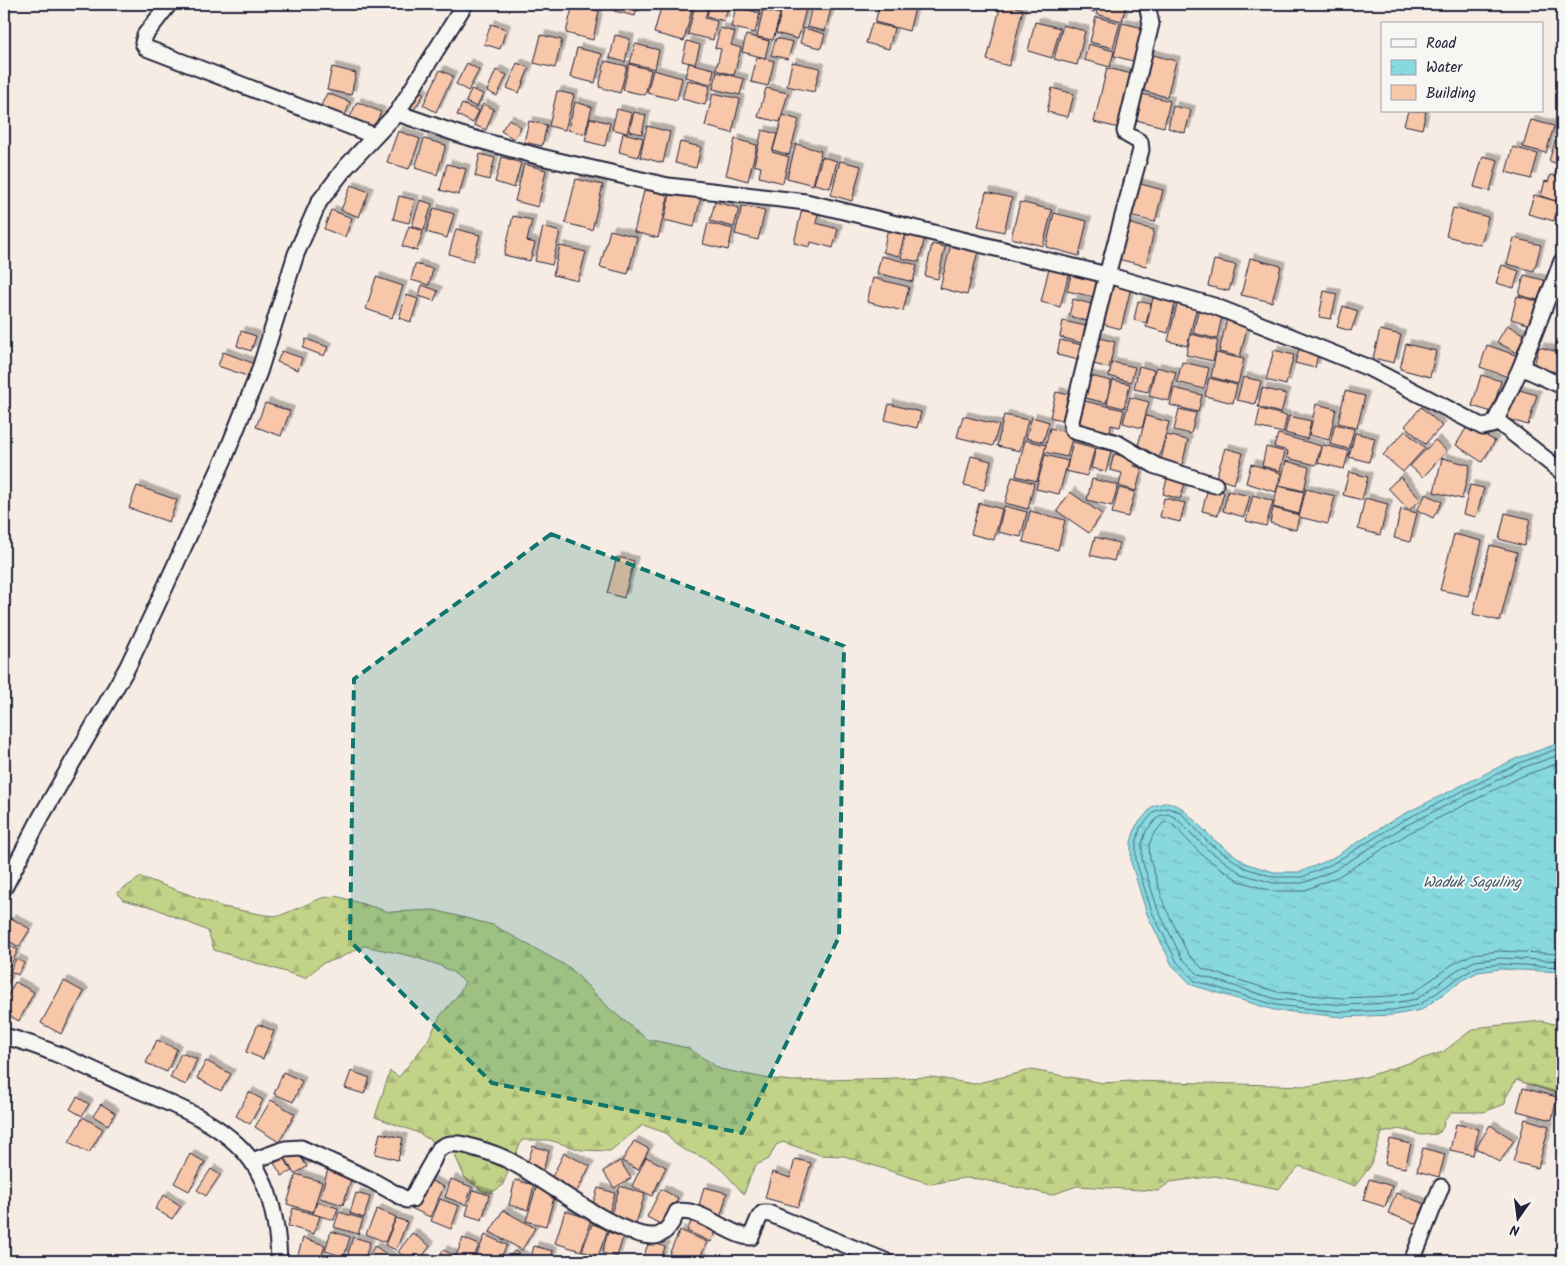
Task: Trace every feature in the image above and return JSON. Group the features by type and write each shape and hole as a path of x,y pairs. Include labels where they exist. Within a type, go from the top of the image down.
{"street":[{"path":"169,4 144,38 143,44 146,48 374,136"},
{"path":"4,888 42,815 127,668 225,457 256,380 296,254 319,202 346,167 398,113 465,4"},
{"path":"1147,4 1151,24 1125,131 1126,134 1141,143 1141,150 1107,275 1071,421 1074,432 1117,443 1156,466 1215,486"},
{"path":"398,113 461,135 540,157 668,186 806,202 1107,275 1214,306 1272,329 1368,368 1480,426 1492,425 1496,420 1521,367 1562,261"},
{"path":"1521,367 1562,386"},
{"path":"1496,420 1562,472"},
{"path":"4,1036 55,1052 188,1112 227,1136 252,1161 266,1184 279,1249 279,1261"},
{"path":"252,1161 285,1149 301,1148 371,1180 408,1200 412,1199 438,1149 450,1143 462,1144 502,1157 588,1210 624,1229 640,1234 654,1236 661,1234 674,1221 677,1212 684,1210 746,1237 751,1237 759,1218 763,1213 768,1213 886,1261"},
{"path":"1412,1261 1441,1187"}],"highlighted area":[{"path":"551,534 844,646 839,937 742,1133 492,1083 350,941 354,679"}],"green space":[{"path":"141,877 223,907 265,915 279,916 322,898 336,896 390,912 434,910 493,925 570,968 612,1011 647,1039 688,1048 720,1069 764,1078 793,1081 932,1077 974,1084 1031,1070 1103,1083 1132,1081 1308,1086 1365,1077 1443,1052 1469,1032 1482,1027 1542,1021 1562,1026 1562,1095 1516,1080 1506,1097 1505,1104 1484,1112 1452,1112 1444,1121 1443,1128 1437,1134 1422,1135 1399,1129 1382,1133 1370,1167 1355,1186 1299,1166 1279,1189 1215,1176 1170,1182 1158,1191 1077,1186 1051,1195 980,1179 964,1178 931,1184 844,1156 820,1155 783,1142 776,1145 769,1159 756,1165 744,1194 713,1163 681,1148 666,1133 643,1125 610,1151 582,1150 549,1140 522,1140 502,1186 491,1193 484,1192 465,1178 454,1153 416,1132 375,1117 390,1071 399,1077 427,1042 440,1016 458,995 465,982 454,973 439,965 411,956 364,946 337,959 323,963 305,978 214,950 208,931 152,907 123,900 117,893"}],"water":[{"name":"Waduk Saguling","path":"1562,742 1562,972 1500,969 1478,972 1463,980 1421,1010 1394,1015 1342,1017 1274,1010 1192,985 1172,965 1147,914 1131,862 1131,842 1136,826 1153,806 1168,802 1182,808 1214,840 1247,864 1274,872 1300,872 1329,860 1400,816 1515,759"}],"building":[{"path":"545,4 570,4 569,10"},
{"path":"573,4 599,11 593,40 566,33"},
{"path":"616,4 638,4 635,16 614,11"},
{"path":"662,4 692,9 684,41 654,33"},
{"path":"695,4 709,5 705,18 717,21 713,40 688,34"},
{"path":"710,4 729,4 724,21 707,16"},
{"path":"783,4 806,9 798,39 776,33"},
{"path":"880,4 898,4 915,8 909,31 875,22"},
{"path":"1001,4 1023,9 1009,66 987,60"},
{"path":"1071,4 1096,4 1094,12 1070,6"},
{"path":"1098,4 1126,4 1122,21 1096,14"},
{"path":"812,5 831,9 825,31 807,27"},
{"path":"736,7 760,13 755,33 731,27"},
{"path":"763,10 780,14 773,40 757,37"},
{"path":"1096,17 1120,23 1113,48 1090,42"},
{"path":"1035,22 1060,28 1052,58 1028,51"},
{"path":"872,23 894,28 889,49 866,43"},
{"path":"1122,23 1148,29 1140,63 1114,56"},
{"path":"491,24 506,29 500,49 484,44"},
{"path":"1063,25 1085,31 1077,65 1054,59"},
{"path":"720,28 735,32 731,45 741,48 734,75 716,70 721,49 715,48"},
{"path":"804,28 825,34 821,48 800,43"},
{"path":"541,35 562,40 555,68 534,63"},
{"path":"615,35 630,39 625,62 610,58"},
{"path":"746,35 769,41 765,58 742,52"},
{"path":"776,38 793,42 788,59 771,55"},
{"path":"687,41 700,45 695,64 682,61"},
{"path":"635,44 659,50 655,69 630,63"},
{"path":"1088,44 1114,51 1110,67 1084,60"},
{"path":"577,48 602,54 595,83 570,77"},
{"path":"1149,54 1176,61 1167,97 1140,90"},
{"path":"757,57 774,61 768,86 751,82"},
{"path":"605,61 627,66 620,93 599,87"},
{"path":"792,62 820,68 814,92 787,86"},
{"path":"467,63 479,70 468,91 456,84"},
{"path":"517,63 529,68 519,93 507,88"},
{"path":"689,63 714,69 711,84 685,77"},
{"path":"629,64 651,70 645,95 623,90"},
{"path":"332,67 356,73 351,95 327,90"},
{"path":"1107,68 1132,74 1119,128 1094,122"},
{"path":"440,70 453,76 436,112 423,105"},
{"path":"496,70 507,75 497,96 487,91"},
{"path":"653,70 682,78 677,100 647,93"},
{"path":"717,72 744,79 740,95 713,89"},
{"path":"687,80 710,86 705,105 682,99"},
{"path":"766,88 788,93 780,122 758,117"},
{"path":"1052,88 1074,94 1068,117 1047,112"},
{"path":"471,89 483,94 477,107 466,102"},
{"path":"418,90 424,94 413,111 407,107"},
{"path":"557,91 574,95 565,130 549,126"},
{"path":"327,93 350,102 344,118 320,108"},
{"path":"713,93 740,99 732,133 705,126"},
{"path":"1142,94 1170,101 1164,127 1136,120"},
{"path":"357,102 381,112 373,129 349,119"},
{"path":"575,102 592,107 585,134 568,130"},
{"path":"462,104 479,111 473,123 457,115"},
{"path":"483,104 494,109 486,130 474,125"},
{"path":"1173,106 1191,110 1185,133 1168,128"},
{"path":"617,109 632,113 627,133 612,129"},
{"path":"634,112 646,115 642,134 629,131"},
{"path":"1408,112 1426,112 1422,129 1404,125"},
{"path":"783,115 799,120 789,155 773,150"},
{"path":"590,118 610,123 605,146 585,141"},
{"path":"509,119 521,127 514,139 501,131"},
{"path":"1531,120 1554,126 1546,153 1523,147"},
{"path":"529,121 547,125 542,146 524,142"},
{"path":"647,126 670,132 663,163 640,157"},
{"path":"762,130 777,134 772,152 789,157 783,183 759,177 761,167 754,165"},
{"path":"398,131 420,139 409,169 387,162"},
{"path":"623,133 643,138 638,157 619,152"},
{"path":"424,139 446,145 437,175 415,168"},
{"path":"735,139 757,145 748,181 726,175"},
{"path":"1555,141 1562,143 1562,165 1549,161"},
{"path":"680,142 701,147 696,168 675,163"},
{"path":"796,144 821,151 813,185 787,178"},
{"path":"1513,147 1538,154 1531,179 1506,172"},
{"path":"480,154 495,158 489,180 475,176"},
{"path":"1483,156 1498,160 1490,191 1474,187"},
{"path":"502,157 521,163 514,188 495,182"},
{"path":"822,157 837,161 830,188 814,184"},
{"path":"840,161 861,166 852,201 831,195"},
{"path":"447,164 466,169 459,195 440,190"},
{"path":"524,164 546,170 538,207 515,201"},
{"path":"1551,175 1562,178 1562,197 1558,196 1556,201 1541,196 1545,181 1548,182"},
{"path":"576,179 603,185 592,230 565,223"},
{"path":"1137,183 1163,190 1155,222 1129,216"},
{"path":"351,185 369,192 359,217 341,210"},
{"path":"645,187 669,193 658,238 634,232"},
{"path":"671,190 701,197 694,227 664,220"},
{"path":"986,192 1012,198 1004,232 978,226"},
{"path":"1534,195 1559,202 1554,221 1528,214"},
{"path":"399,196 415,200 409,223 393,219"},
{"path":"420,200 432,204 424,230 412,226"},
{"path":"715,202 739,208 734,227 710,221"},
{"path":"1020,202 1052,210 1043,246 1011,238"},
{"path":"803,205 819,209 816,223 838,229 833,248 811,242 810,247 794,243"},
{"path":"742,206 765,211 758,240 735,234"},
{"path":"434,208 454,214 447,238 426,232"},
{"path":"1453,208 1488,217 1481,245 1446,236"},
{"path":"331,210 352,218 345,237 324,229"},
{"path":"1054,213 1087,221 1079,256 1046,247"},
{"path":"513,216 532,220 527,241 535,243 530,261 504,255"},
{"path":"1123,222 1154,230 1146,266 1114,258"},
{"path":"708,223 733,229 728,250 703,244"},
{"path":"409,226 423,231 417,251 402,246"},
{"path":"543,227 560,232 552,265 535,261"},
{"path":"888,228 905,233 899,256 883,252"},
{"path":"456,229 480,235 473,261 449,254"},
{"path":"610,230 637,237 628,274 600,267"},
{"path":"907,232 925,237 919,262 901,258"},
{"path":"1514,238 1541,245 1534,271 1507,264"},
{"path":"932,244 945,247 938,279 925,276"},
{"path":"951,244 978,251 967,295 940,288"},
{"path":"560,246 586,252 578,281 553,275"},
{"path":"881,256 917,265 913,282 877,273"},
{"path":"1250,258 1281,266 1272,302 1241,295"},
{"path":"1214,260 1236,265 1229,291 1208,286"},
{"path":"415,264 433,269 429,285 411,280"},
{"path":"1502,265 1519,271 1514,288 1496,283"},
{"path":"1049,268 1069,273 1060,307 1041,302"},
{"path":"1072,271 1099,277 1094,297 1067,291"},
{"path":"1524,275 1547,281 1541,301 1519,295"},
{"path":"376,277 403,286 392,318 366,309"},
{"path":"873,278 909,287 903,311 867,302"},
{"path":"1109,281 1131,287 1121,329 1099,323"},
{"path":"422,285 438,291 434,301 419,296"},
{"path":"1324,291 1337,294 1331,319 1319,317"},
{"path":"406,295 418,299 411,322 399,318"},
{"path":"1517,296 1541,302 1534,326 1511,319"},
{"path":"1153,298 1175,303 1168,333 1146,327"},
{"path":"1073,299 1095,305 1091,322 1069,316"},
{"path":"1138,301 1151,304 1146,323 1134,320"},
{"path":"1178,301 1197,306 1187,346 1168,341"},
{"path":"1343,306 1358,311 1351,331 1337,327"},
{"path":"1199,307 1223,312 1217,339 1193,333"},
{"path":"1227,318 1248,323 1240,357 1219,352"},
{"path":"1063,321 1086,326 1082,343 1060,337"},
{"path":"1507,325 1530,338 1521,355 1497,342"},
{"path":"1380,330 1401,335 1394,363 1373,358"},
{"path":"241,331 256,336 251,351 237,346"},
{"path":"1191,334 1218,341 1213,361 1186,355"},
{"path":"1093,336 1115,342 1109,368 1086,362"},
{"path":"306,339 328,347 324,356 303,348"},
{"path":"1060,340 1082,345 1079,360 1057,355"},
{"path":"1406,344 1436,351 1430,377 1400,369"},
{"path":"1487,345 1518,356 1511,378 1480,367"},
{"path":"1300,346 1319,350 1315,368 1295,363"},
{"path":"1539,347 1562,353 1562,374 1534,366"},
{"path":"1274,350 1294,355 1286,385 1266,380"},
{"path":"282,351 302,358 298,370 277,362"},
{"path":"223,352 255,364 250,377 218,366"},
{"path":"1216,353 1244,359 1238,384 1211,377"},
{"path":"1112,362 1135,367 1131,382 1109,376"},
{"path":"1182,362 1209,368 1204,389 1177,382"},
{"path":"1139,366 1154,370 1148,392 1134,389"},
{"path":"1156,367 1176,372 1169,401 1149,396"},
{"path":"1087,375 1111,381 1106,403 1082,397"},
{"path":"1481,375 1501,381 1492,412 1472,406"},
{"path":"1243,377 1261,381 1255,404 1237,400"},
{"path":"1209,378 1237,385 1233,403 1205,396"},
{"path":"1113,380 1130,384 1124,408 1107,404"},
{"path":"1174,388 1202,395 1198,412 1170,405"},
{"path":"1262,388 1286,394 1281,413 1258,407"},
{"path":"1516,389 1537,395 1528,425 1507,419"},
{"path":"1345,391 1365,396 1357,428 1338,423"},
{"path":"1056,392 1074,396 1068,422 1050,417"},
{"path":"1130,397 1149,402 1142,428 1123,423"},
{"path":"1560,397 1562,398 1562,424 1554,422"},
{"path":"1084,401 1124,410 1120,427 1111,425 1109,437 1076,429"},
{"path":"265,403 290,411 281,436 256,427"},
{"path":"889,404 921,412 917,428 885,420"},
{"path":"1316,404 1336,409 1329,440 1309,435"},
{"path":"1421,407 1442,426 1425,444 1405,426"},
{"path":"1179,409 1196,413 1191,434 1174,430"},
{"path":"1260,409 1287,416 1283,433 1256,427"},
{"path":"1004,415 1028,420 1020,451 997,446"},
{"path":"963,416 999,425 993,446 957,437"},
{"path":"1146,416 1169,422 1159,459 1136,453"},
{"path":"1289,416 1311,421 1307,439 1285,433"},
{"path":"1032,417 1049,422 1043,442 1026,438"},
{"path":"1335,424 1354,429 1349,449 1330,444"},
{"path":"1468,425 1495,441 1482,462 1456,445"},
{"path":"1050,428 1073,434 1067,457 1044,452"},
{"path":"1405,431 1425,448 1403,472 1383,455"},
{"path":"1355,433 1375,438 1369,462 1349,457"},
{"path":"1278,434 1321,446 1316,465 1287,458 1288,451 1274,447"},
{"path":"1167,435 1188,440 1181,469 1160,464"},
{"path":"1025,440 1046,445 1037,481 1016,476"},
{"path":"1435,440 1447,451 1423,477 1410,466"},
{"path":"1073,442 1095,448 1087,476 1066,471"},
{"path":"1323,445 1349,451 1344,469 1318,463"},
{"path":"1266,447 1285,452 1280,471 1262,466"},
{"path":"1096,448 1111,451 1106,472 1091,468"},
{"path":"1225,448 1243,453 1234,484 1216,478"},
{"path":"1114,454 1135,459 1133,466 1142,468 1136,491 1119,486 1122,473 1110,470"},
{"path":"1045,455 1068,461 1059,494 1036,489"},
{"path":"971,456 991,461 984,490 964,485"},
{"path":"1442,458 1470,465 1462,499 1434,492"},
{"path":"1286,461 1309,467 1304,491 1280,485"},
{"path":"1251,464 1281,473 1276,492 1246,483"},
{"path":"1349,472 1368,477 1362,500 1343,495"},
{"path":"1168,475 1186,480 1180,499 1163,494"},
{"path":"1012,477 1034,483 1028,509 1005,503"},
{"path":"1400,477 1421,500 1409,510 1388,488"},
{"path":"1092,479 1118,485 1112,506 1087,500"},
{"path":"1470,485 1484,488 1476,517 1463,514"},
{"path":"137,486 177,500 169,522 129,508"},
{"path":"1278,486 1304,492 1299,514 1273,507"},
{"path":"1119,488 1135,492 1128,517 1112,513"},
{"path":"1208,488 1224,492 1218,515 1202,511"},
{"path":"1306,489 1335,496 1328,524 1299,517"},
{"path":"1228,491 1250,496 1244,517 1223,511"},
{"path":"1070,492 1102,514 1089,533 1057,511"},
{"path":"1426,494 1442,502 1433,518 1417,510"},
{"path":"1253,495 1273,501 1266,526 1246,521"},
{"path":"1164,498 1185,503 1180,522 1160,517"},
{"path":"1365,498 1388,504 1380,535 1358,529"},
{"path":"979,503 1002,509 994,540 971,534"},
{"path":"1004,506 1027,512 1021,537 998,532"},
{"path":"1273,508 1299,515 1296,530 1270,523"},
{"path":"1401,509 1417,513 1410,542 1394,538"},
{"path":"1030,511 1065,520 1058,550 1023,542"},
{"path":"1505,513 1530,519 1524,546 1499,539"},
{"path":"1454,534 1482,541 1468,596 1440,590"},
{"path":"1095,537 1119,543 1114,561 1090,555"},
{"path":"1490,545 1517,552 1500,621 1473,614"},
{"path":"617,557 634,561 624,598 607,593"},
{"path":"11,918 30,929 19,947 4,938 4,930"},
{"path":"4,943 18,950 10,966 4,964"},
{"path":"16,959 24,963 18,975 10,971"},
{"path":"4,972 11,976 4,990"},
{"path":"64,981 84,992 61,1034 41,1023"},
{"path":"15,982 34,992 19,1021 4,1013 4,1002"},
{"path":"258,1024 274,1031 263,1059 246,1052"},
{"path":"157,1040 177,1049 167,1072 146,1063"},
{"path":"181,1053 197,1059 186,1085 170,1078"},
{"path":"206,1061 231,1074 221,1091 197,1078"},
{"path":"351,1071 370,1078 364,1094 345,1088"},
{"path":"283,1072 302,1081 293,1102 274,1094"},
{"path":"1523,1088 1557,1097 1552,1120 1517,1111"},
{"path":"249,1092 263,1100 250,1124 236,1116"},
{"path":"77,1097 89,1104 82,1116 70,1109"},
{"path":"271,1100 295,1114 279,1142 255,1127"},
{"path":"101,1104 115,1113 108,1125 93,1116"},
{"path":"83,1117 103,1129 89,1153 69,1142"},
{"path":"1525,1119 1549,1126 1538,1168 1513,1162"},
{"path":"1456,1124 1479,1129 1473,1155 1450,1150"},
{"path":"1490,1125 1514,1140 1500,1162 1476,1148"},
{"path":"380,1133 403,1138 398,1160 375,1154"},
{"path":"1390,1139 1411,1144 1405,1168 1385,1164"},
{"path":"634,1141 649,1149 638,1170 622,1161"},
{"path":"533,1146 549,1151 542,1173 526,1167"},
{"path":"1423,1148 1445,1154 1439,1177 1417,1171"},
{"path":"297,1150 307,1167 294,1174 285,1157"},
{"path":"564,1153 590,1166 576,1193 551,1179"},
{"path":"190,1154 205,1162 189,1191 174,1183"},
{"path":"646,1157 666,1167 652,1196 632,1186"},
{"path":"284,1158 292,1171 282,1176 274,1163"},
{"path":"795,1159 811,1163 798,1207 765,1198 772,1172 790,1178"},
{"path":"620,1161 631,1178 614,1188 603,1171"},
{"path":"211,1169 220,1175 206,1196 197,1190"},
{"path":"328,1169 352,1176 343,1205 320,1198"},
{"path":"296,1174 322,1182 313,1212 287,1204"},
{"path":"425,1178 444,1187 430,1217 411,1208"},
{"path":"451,1179 472,1187 466,1205 445,1197"},
{"path":"1369,1179 1392,1186 1385,1207 1363,1200"},
{"path":"515,1180 534,1185 528,1210 509,1205"},
{"path":"620,1186 645,1194 636,1224 610,1217"},
{"path":"704,1187 727,1193 720,1219 697,1213"},
{"path":"536,1188 555,1194 546,1226 526,1221"},
{"path":"598,1188 615,1193 608,1216 591,1210"},
{"path":"661,1189 678,1198 664,1226 647,1217"},
{"path":"473,1190 489,1195 482,1220 466,1215"},
{"path":"356,1193 370,1197 364,1218 350,1213"},
{"path":"1396,1193 1425,1204 1416,1224 1388,1213"},
{"path":"164,1195 181,1206 172,1219 155,1209"},
{"path":"440,1199 459,1206 451,1229 431,1221"},
{"path":"317,1202 338,1208 334,1220 313,1214"},
{"path":"293,1208 320,1216 314,1234 288,1226"},
{"path":"377,1209 396,1217 385,1242 366,1234"},
{"path":"503,1210 535,1228 522,1250 490,1232"},
{"path":"565,1211 591,1219 581,1251 555,1243"},
{"path":"339,1212 363,1219 358,1234 334,1227"},
{"path":"693,1217 717,1229 711,1242 687,1231"},
{"path":"396,1218 407,1222 396,1250 385,1245"},
{"path":"592,1224 608,1229 598,1256 582,1251"},
{"path":"680,1230 707,1242 700,1257 710,1261 686,1261 669,1254"},
{"path":"331,1231 350,1237 344,1257 325,1251"},
{"path":"608,1232 623,1237 617,1257 602,1253"},
{"path":"412,1233 430,1246 419,1261 410,1261 398,1252"},
{"path":"485,1235 507,1245 499,1261 474,1261"},
{"path":"353,1237 370,1242 364,1261 347,1257"},
{"path":"303,1238 325,1245 320,1261 296,1261"},
{"path":"463,1238 479,1245 472,1261 456,1256"},
{"path":"649,1241 665,1247 660,1261 642,1261"},
{"path":"375,1246 392,1258 390,1261 371,1261 367,1258"},
{"path":"534,1246 553,1251 551,1261 530,1261"},
{"path":"443,1250 466,1261 437,1261"},
{"path":"514,1251 527,1259 526,1261 507,1261"}]}
